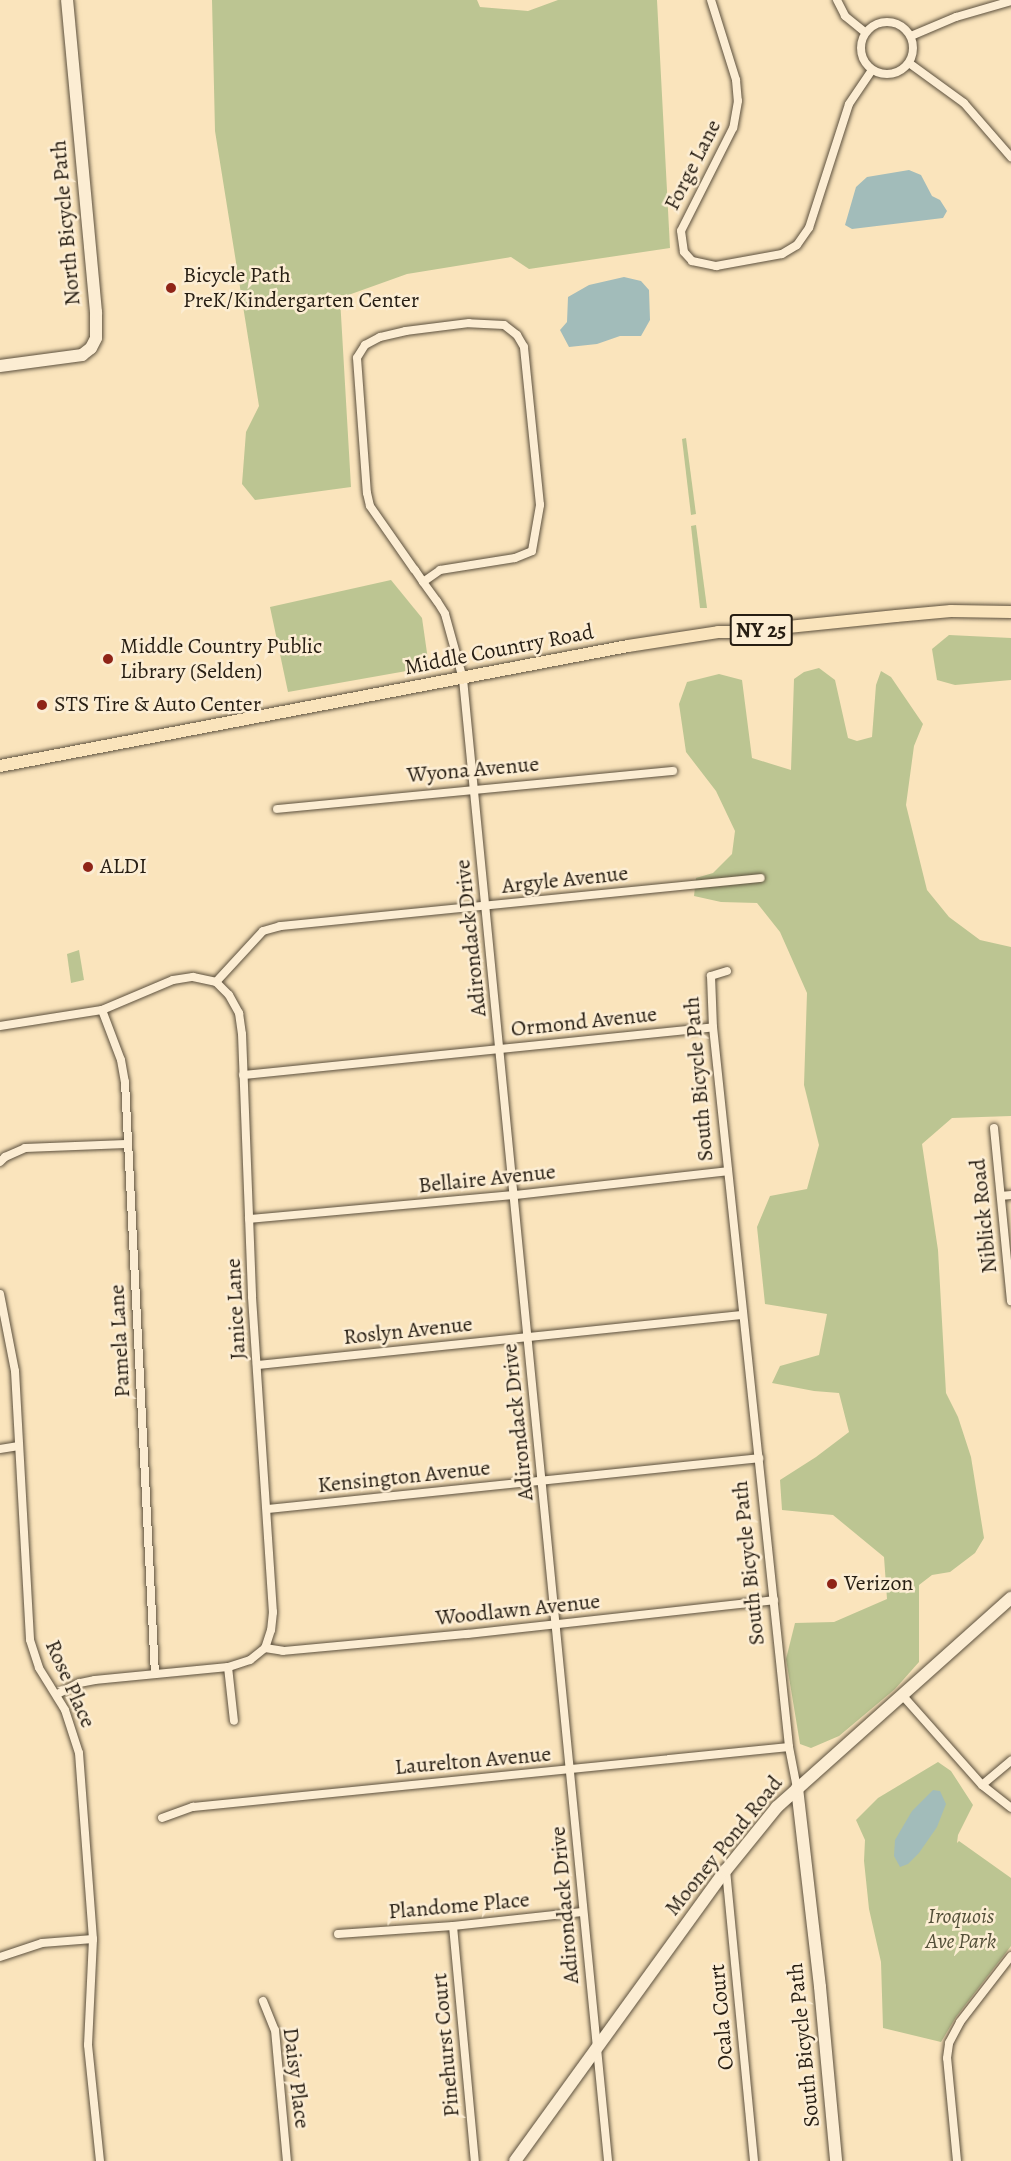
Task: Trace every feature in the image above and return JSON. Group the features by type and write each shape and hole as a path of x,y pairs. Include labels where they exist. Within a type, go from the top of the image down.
{"main road":[{"name":"Middle Country Road","path":"0,766 628,646 718,632 951,611 1011,612"}],"street":[{"name":"North Bicycle Path","path":"0,366 82,355 91,348 96,338 96,312 67,0"},
{"name":"Forge Lane","path":"711,0 717,12 736,80 738,101 733,128 681,231 684,252 692,261 710,266 725,265 782,254 797,245 809,228 849,104 872,70"},
{"path":"837,0 845,16 865,32"},
{"path":"911,36 956,17 1011,1"},
{"path":"891,22 907,30 911,36 913,51 909,63 894,72 872,70 861,54 860,42 865,32 879,23 891,22"},
{"path":"909,63 964,102 1011,156"},
{"name":"Adirondack Drive","path":"423,582 440,570 515,558 532,551 540,505 524,346 518,334 504,325 469,323 406,331 380,337 365,345 357,358 367,494 370,506 445,614 463,679 608,2161"},
{"name":"Wyona Avenue","path":"278,808 673,771"},
{"name":"Argyle Avenue","path":"216,982 264,931 280,926 761,878"},
{"name":"South Bicycle Path","path":"728,971 711,976 713,1027 789,1747 797,1788 819,1975 836,2161"},
{"path":"0,1026 102,1010 173,980 193,977 216,982"},
{"name":"Janice Lane","path":"216,982 229,995 239,1013 257,1365 273,1612 271,1630 265,1648"},
{"name":"Pamela Lane","path":"102,1010 121,1060 125,1082 126,1144 155,1674"},
{"name":"Ormond Avenue","path":"243,1076 713,1027"},
{"name":"Niblick Road","path":"994,1128 1011,1301"},
{"path":"0,1162 5,1156 25,1148 126,1144"},
{"name":"Bellaire Avenue","path":"249,1219 515,1195 728,1171"},
{"path":"1001,1196 1011,1195"},
{"name":"Rose Place","path":"0,1294 15,1371 30,1640 39,1668 57,1694 80,1753 93,1939 88,2045 100,2161"},
{"name":"Roslyn Avenue","path":"257,1365 742,1315"},
{"path":"0,1449 19,1446"},
{"name":"Kensington Avenue","path":"267,1509 759,1458"},
{"name":"Mooney Pond Road","path":"514,2161 726,1870 797,1788 1011,1598"},
{"name":"Woodlawn Avenue","path":"265,1648 283,1651 554,1625 774,1600"},
{"path":"57,1694 80,1683 228,1667 250,1660 265,1648"},
{"path":"228,1667 234,1721"},
{"path":"903,1696 982,1785 1011,1808"},
{"name":"Laurelton Avenue","path":"162,1818 193,1807 789,1747"},
{"path":"982,1785 1011,1761"},
{"name":"Ocala Court","path":"726,1870 754,2161"},
{"name":"Plandome Place","path":"338,1934 453,1926 582,1912"},
{"name":"Pinehurst Court","path":"453,1926 475,2161"},
{"path":"0,1957 42,1943 93,1939"},
{"path":"957,2161 947,2058 949,2043 960,2022 1010,1958"},
{"name":"Daisy Place","path":"263,2001 275,2030 287,2161"}],"green space":[{"path":"212,0 477,0 480,7 528,11 558,0 657,0 670,248 529,269 511,257 407,274 340,298 351,487 255,500 242,484 246,432 259,406 215,131"},
{"path":"686,438 696,514 691,515 682,439"},
{"path":"696,525 707,608 700,608 691,526"},
{"path":"391,580 422,618 429,667 288,692 270,607"},
{"path":"949,635 1011,638 1011,680 955,685 937,680 932,649"},
{"path":"819,668 835,680 848,738 857,741 872,737 876,685 881,671 891,677 923,724 914,746 906,805 927,890 949,917 980,940 1011,947 1011,1116 952,1118 922,1144 938,1250 946,1393 958,1417 971,1457 984,1538 975,1553 950,1572 932,1575 919,1585 919,1662 895,1689 839,1736 811,1748 800,1744 786,1659 795,1623 834,1622 887,1599 884,1557 833,1515 782,1510 780,1480 849,1432 839,1393 772,1383 780,1366 819,1355 827,1314 765,1304 757,1227 770,1196 807,1189 819,1145 804,1085 807,993 780,932 757,903 721,902 694,896 696,878 713,873 732,854 735,831 716,791 686,752 679,704 687,682 719,674 742,680 752,758 791,770 794,679 804,672"},
{"path":"79,950 84,980 71,983 67,954"},
{"name":"Iroquois Ave Park","path":"938,1762 951,1771 973,1805 958,1835 957,1843 959,1841 1011,1878 1011,1946 956,2017 941,2042 883,2028 881,1962 869,1909 864,1861 865,1840 856,1820 878,1798"}],"water":[{"path":"909,170 921,175 932,196 940,200 947,211 943,218 852,229 845,225 856,187 867,177"},
{"path":"624,277 641,281 649,290 650,320 641,336 620,336 597,344 569,347 560,330 567,322 568,297 589,285"},
{"path":"933,1790 940,1791 946,1804 937,1827 919,1853 908,1864 900,1867 894,1856 895,1840 912,1811"}],"place":[{"name":"Bicycle Path PreK/Kindergarten Center","path":"171,288"},
{"name":"Middle Country Public Library (Selden)","path":"108,659"},
{"name":"STS Tire & Auto Center","path":"42,705"},
{"name":"ALDI","path":"88,867"},
{"name":"Verizon","path":"832,1584"}]}
